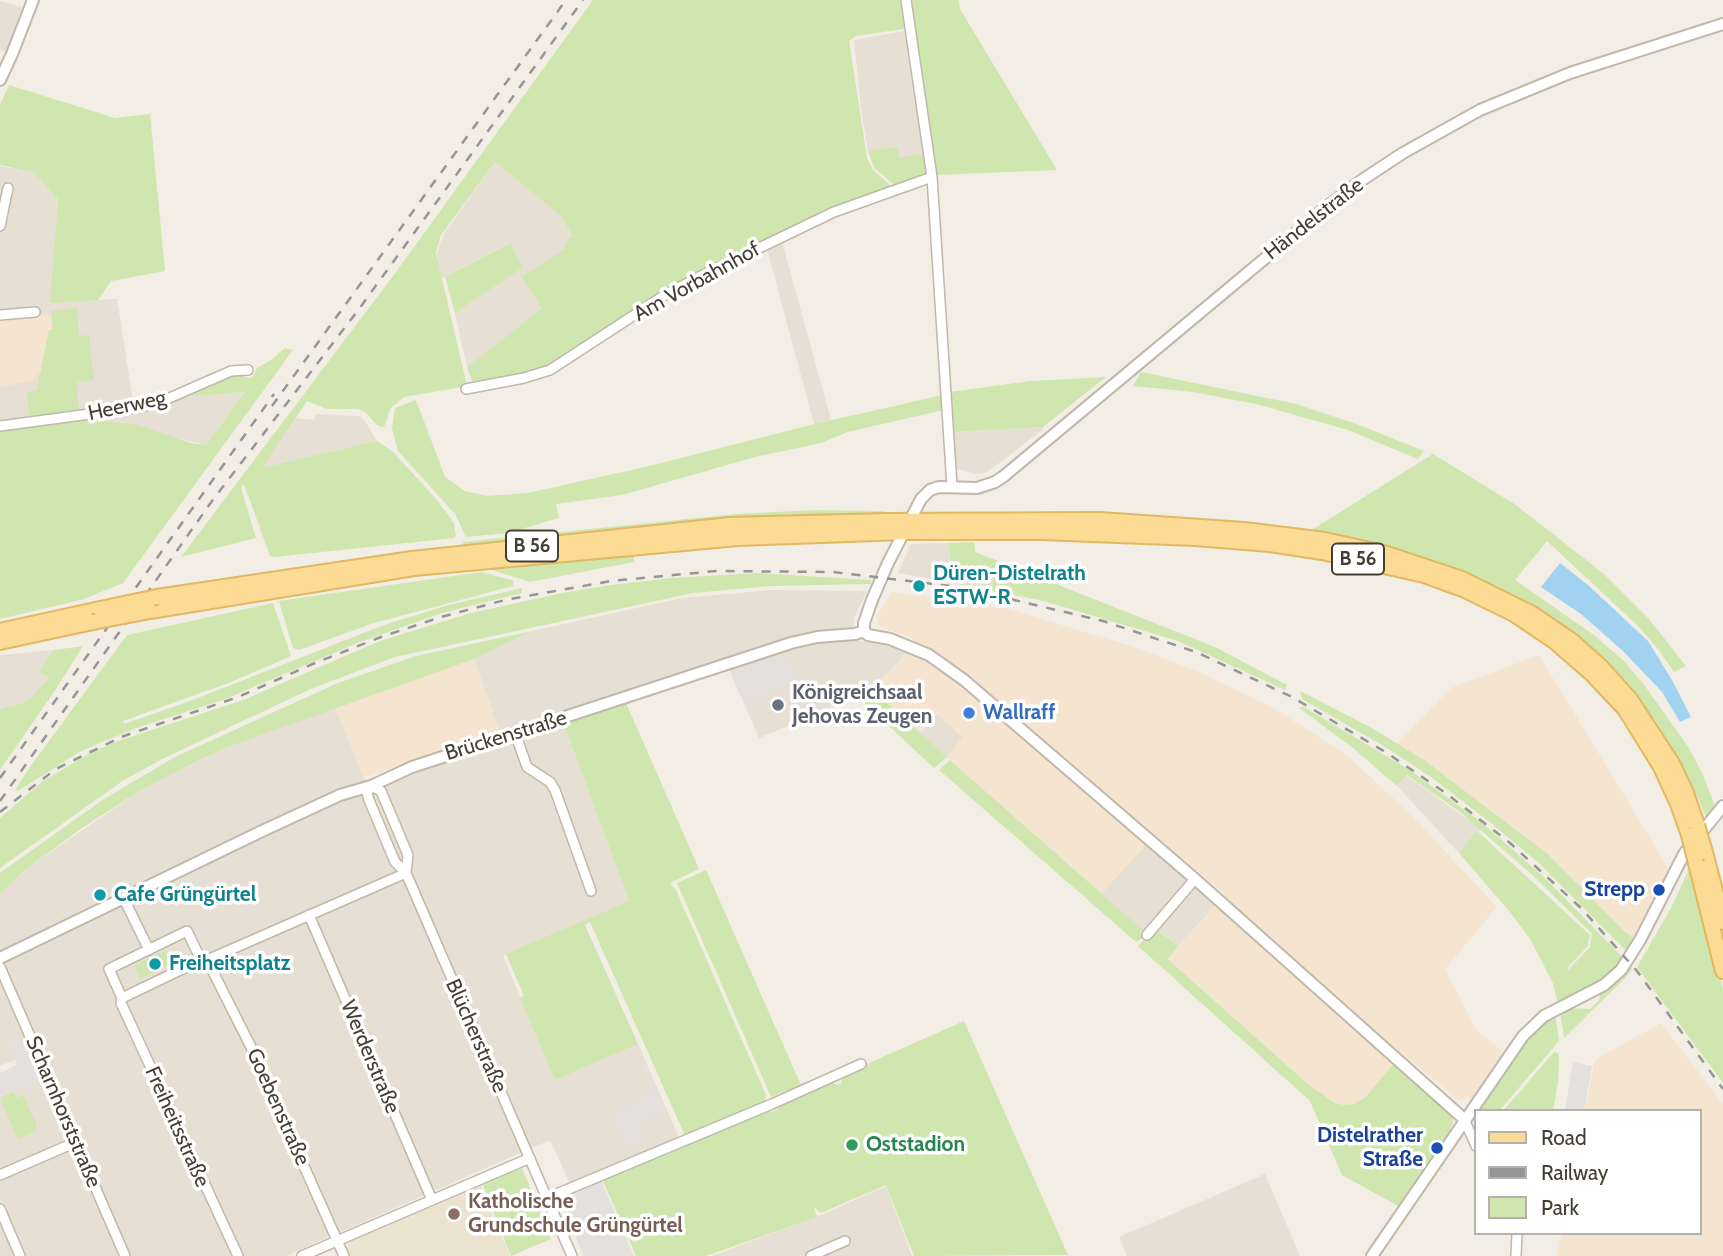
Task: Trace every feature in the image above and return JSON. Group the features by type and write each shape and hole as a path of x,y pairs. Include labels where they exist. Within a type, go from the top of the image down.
{"main road":[{"name":"B 56","path":"0,642 158,597 412,559 730,525 907,526 1132,535 1270,544 1382,564 1424,575 1465,590 1514,614 1554,640 1592,674 1625,709 1661,767 1693,830 1723,922"},
{"name":"B 56","path":"0,631 96,615 150,611 414,568 738,538 907,526"},
{"name":"B 56","path":"1701,857 1723,971"}],"street":[{"path":"0,80 33,0"},
{"path":"906,0 932,177 952,487 930,490 921,499 872,600 864,631 868,635 908,646 947,666 1195,879 1464,1119 1474,1141"},
{"name":"Händelstraße","path":"952,487 977,488 1004,476 1329,205 1403,153 1480,110 1535,87 1723,23"},
{"name":"Am Vorbahnhof","path":"466,389 524,379 550,370 666,295 703,275 834,212 932,177"},
{"path":"0,226 8,188"},
{"path":"0,315 35,312"},
{"name":"Heerweg","path":"0,426 142,407 231,371 248,369"},
{"name":"Brückenstraße","path":"0,958 305,810 348,791 371,786 390,775 791,643 864,631"},
{"path":"515,733 527,767 550,782 555,790 591,891"},
{"name":"Blücherstraße","path":"406,873 408,855 381,791 371,786 367,793 369,800 394,862 406,873 572,1256"},
{"path":"1372,1256 1464,1119 1534,1024 1544,1016 1604,985 1621,970 1640,940 1684,854 1723,806"},
{"path":"204,960 187,931 109,969 122,998 406,873"},
{"path":"1147,935 1195,879"},
{"path":"124,899 149,950"},
{"name":"Werderstraße","path":"309,915 432,1200"},
{"name":"Goebenstraße","path":"204,960 251,1047 344,1256"},
{"name":"Scharnhorststraße","path":"0,967 125,1256"},
{"name":"Freiheitsstraße","path":"122,998 121,1003 220,1223 238,1256"},
{"path":"547,1198 734,1121 861,1064"},
{"path":"0,1175 76,1142"},
{"path":"302,1256 530,1158"},
{"path":"0,1209 20,1256"},
{"path":"1516,1256 1517,1235"},
{"path":"811,1256 845,1241"}],"shaded area":[{"path":"0,1 22,7 6,52 0,50"},
{"path":"905,31 927,174 875,169 868,151 861,108 854,40"},
{"path":"495,162 560,215 574,236 564,249 542,308 467,367 455,313 523,268 509,243 441,279 437,254 443,235"},
{"path":"0,166 33,172 58,199 51,302 117,299 134,407 159,398 245,392 206,445 167,436 0,429"},
{"path":"781,238 831,420 814,424 766,245"},
{"path":"51,315 53,330 40,373 32,381 0,387 0,318"},
{"path":"317,414 360,416 377,441 261,469 296,418 313,420"},
{"path":"1043,427 986,473 975,474 955,468 952,432"},
{"path":"948,543 954,567 994,579 992,591 898,573 911,544"},
{"path":"773,590 867,591 854,618 852,640 889,646 906,653 873,690 759,738 725,660 500,733 474,659 532,631 682,598"},
{"path":"892,592 1006,608 1134,647 1194,670 1272,707 1347,755 1412,816 1497,907 1445,969 1477,1031 1505,1053 1474,1096 1458,1100 1402,1053 1366,1097 1354,1104 1335,1103 1309,1085 1168,958 1225,894 1155,835 1101,894 947,757 963,737 937,714 920,733 873,690 906,653 913,638 882,628 878,624 878,614"},
{"path":"54,650 38,670 51,678 27,702 0,709 0,655"},
{"path":"787,655 798,680 745,702 732,672"},
{"path":"1539,655 1670,871 1634,938 1548,854 1424,760 1397,744 1451,688"},
{"path":"474,659 500,733 364,778 335,707"},
{"path":"335,707 370,792 486,746 563,722 629,901 503,956 555,1080 638,1044 678,1135 570,1184 550,1140 286,1256 0,1256 0,1096 38,1079 16,1059 0,1066 0,894 27,868 141,790 229,746"},
{"path":"937,714 963,737 947,757 920,733"},
{"path":"1406,775 1481,829 1459,853 1397,786"},
{"path":"1146,844 1217,904 1178,946 1156,928 1148,935 1101,894"},
{"path":"1661,1023 1723,1104 1723,1256 1556,1256 1562,1235 1702,1235 1702,1109 1585,1109 1595,1060"},
{"path":"18,1033 38,1079 0,1096 0,1073 17,1065 7,1038"},
{"path":"644,1060 666,1112 638,1124 644,1139 633,1144 634,1149 628,1151 614,1115 628,1110 626,1105 653,1093 640,1062"},
{"path":"1573,1062 1592,1066 1584,1109 1565,1109"},
{"path":"1265,1174 1300,1256 1127,1256 1119,1237"},
{"path":"600,1178 634,1256 584,1256 558,1196"},
{"name":"Katholische Grundschule Grüngürtel","path":"481,1186 510,1256 350,1256 347,1248 349,1243"},
{"path":"886,1186 912,1256 712,1256 821,1215"}],"green space":[{"path":"593,0 903,0 906,24 903,29 856,36 849,41 867,158 873,170 895,189 833,211 765,240 702,273 549,368 477,384 472,381 467,367 542,308 522,277 564,249 573,236 560,215 495,162 441,235 436,253 467,386 404,397 391,408 384,427 378,426 365,412 357,409 327,409 307,401 262,468 377,441 392,451 437,500 454,523 456,536 270,556 244,484 241,488 256,538 181,557 393,276"},
{"path":"909,0 958,0 960,9 1057,170 936,175"},
{"path":"9,85 115,118 150,114 165,271 111,281 98,300 50,303 58,199 33,172 0,165 0,105"},
{"path":"897,147 899,158 925,154 927,174 897,187 875,169 868,151"},
{"path":"510,243 523,268 455,313 445,277"},
{"path":"77,308 79,335 89,336 94,380 77,382 79,415 30,420 27,392 37,390 49,330 53,329 51,311"},
{"path":"285,348 293,350 123,583 84,599 0,619 0,429 66,421 134,424 191,443 206,445 245,392 191,396 191,390 231,373 253,377 257,368"},
{"path":"1141,372 1296,404 1354,423 1424,451 1418,459 1348,430 1256,404 1193,392 1133,386"},
{"path":"1106,377 1043,427 952,432 950,392 1030,381"},
{"path":"943,395 943,410 848,432 821,443 755,457 622,495 556,504 559,518 508,533 466,537 455,514 398,451 392,429 395,408 416,400 445,477 465,491 487,496 528,493"},
{"path":"1433,454 1516,505 1604,574 1649,619 1686,666 1674,672 1638,626 1547,541 1515,580 1594,635 1624,661 1645,686 1689,748 1703,775 1714,804 1712,815 1707,819 1692,784 1655,720 1603,660 1557,621 1500,588 1438,562 1310,531"},
{"path":"817,510 883,511 886,514 464,547 463,542 736,514"},
{"path":"974,542 975,552 1215,647 1287,685 1285,690 1178,641 1040,600 992,591 994,579 953,567 948,543"},
{"path":"633,552 634,562 530,582 483,567"},
{"path":"481,572 511,580 514,582 513,586 374,623 299,650 293,648 279,601"},
{"path":"757,573 871,580 871,584 771,586 693,593 395,657 313,688 162,759 121,782 0,868 0,818 43,781 90,753 118,741 243,700 380,641 471,613 612,585 671,578"},
{"path":"522,588 522,593 442,613 360,642 223,700 139,727 81,751 18,791 15,790 127,635 273,603 291,656 231,682 123,721 124,724 384,625 449,605"},
{"path":"532,631 474,659 230,746 202,759 141,790 85,826 27,868 0,894 0,873 104,799 175,757 338,683 416,656"},
{"path":"83,646 0,770 0,709 27,702 50,678 38,671 54,650"},
{"path":"866,684 947,757 934,768 857,696 834,706 831,699"},
{"path":"1300,691 1372,728 1424,760 1548,854 1634,938 1627,952 1541,865 1492,824 1431,777 1302,699"},
{"path":"626,703 699,869 670,883 676,890 766,1095 764,1104 686,1138 590,922 585,925 638,1044 555,1080 520,998 524,996 506,954 629,901 563,722"},
{"path":"1304,707 1408,769 1480,821 1547,880 1624,959 1604,981 1558,1004 1553,983 1530,939 1459,853 1477,831 1590,935 1587,947 1568,970 1590,947 1592,934 1538,880 1460,812 1407,775 1397,786 1353,748 1299,708"},
{"path":"950,760 1146,933 1144,937 1136,942 939,770"},
{"path":"1689,869 1693,870 1723,989 1723,1083 1637,967 1671,908"},
{"path":"706,870 801,1085 771,1097 677,883"},
{"path":"1155,928 1178,946 1168,959 1309,1085 1335,1103 1354,1104 1366,1097 1393,1064 1451,1114 1451,1128 1398,1206 1342,1175 1310,1101 1138,946"},
{"path":"166,950 173,963 140,979 134,966"},
{"path":"1629,966 1632,969 1624,979 1564,1038 1560,1011 1566,1008 1590,1009 1599,1000 1601,992"},
{"path":"1555,1013 1559,1041 1501,1109 1478,1109 1531,1031"},
{"name":"Oststadion","path":"964,1021 1068,1255 914,1256 886,1185 821,1213 814,1207 817,1217 706,1256 636,1256 602,1179 764,1111 772,1112 778,1109 781,1102 831,1080 836,1085 841,1084 842,1075"},
{"path":"1554,1052 1559,1053 1553,1109 1505,1109"},
{"path":"13,1092 16,1098 23,1095 36,1124 36,1131 18,1139 0,1098"},
{"path":"522,1168 551,1239 511,1256 483,1185"}],"water":[{"path":"1560,563 1588,585 1648,641 1691,717 1680,722 1662,692 1623,651 1581,614 1541,587"}],"waterway":[{"path":"932,144 933,155"},
{"path":"934,160 936,175"}],"railway":[{"path":"272,406 566,0"},
{"path":"0,801 212,501 359,309 583,0"},
{"path":"0,778 274,394"},
{"path":"0,812 56,769 121,737 238,697 381,637 505,600 611,581 716,571 833,572 959,587 1103,621 1196,652 1292,697 1387,753 1447,794 1510,843 1582,909 1637,971 1723,1089"}],"place":[{"name":"Düren-Distelrath ESTW-R","path":"919,586"},
{"name":"Königreichsaal Jehovas Zeugen","path":"778,705"},
{"name":"Wallraff","path":"969,713"},
{"name":"Strepp","path":"1659,890"},
{"name":"Cafe Grüngürtel","path":"100,895"},
{"name":"Freiheitsplatz","path":"155,964"},
{"name":"Oststadion","path":"852,1145"},
{"name":"Distelrather Straße","path":"1437,1148"},
{"name":"Katholische Grundschule Grüngürtel","path":"454,1214"}]}
